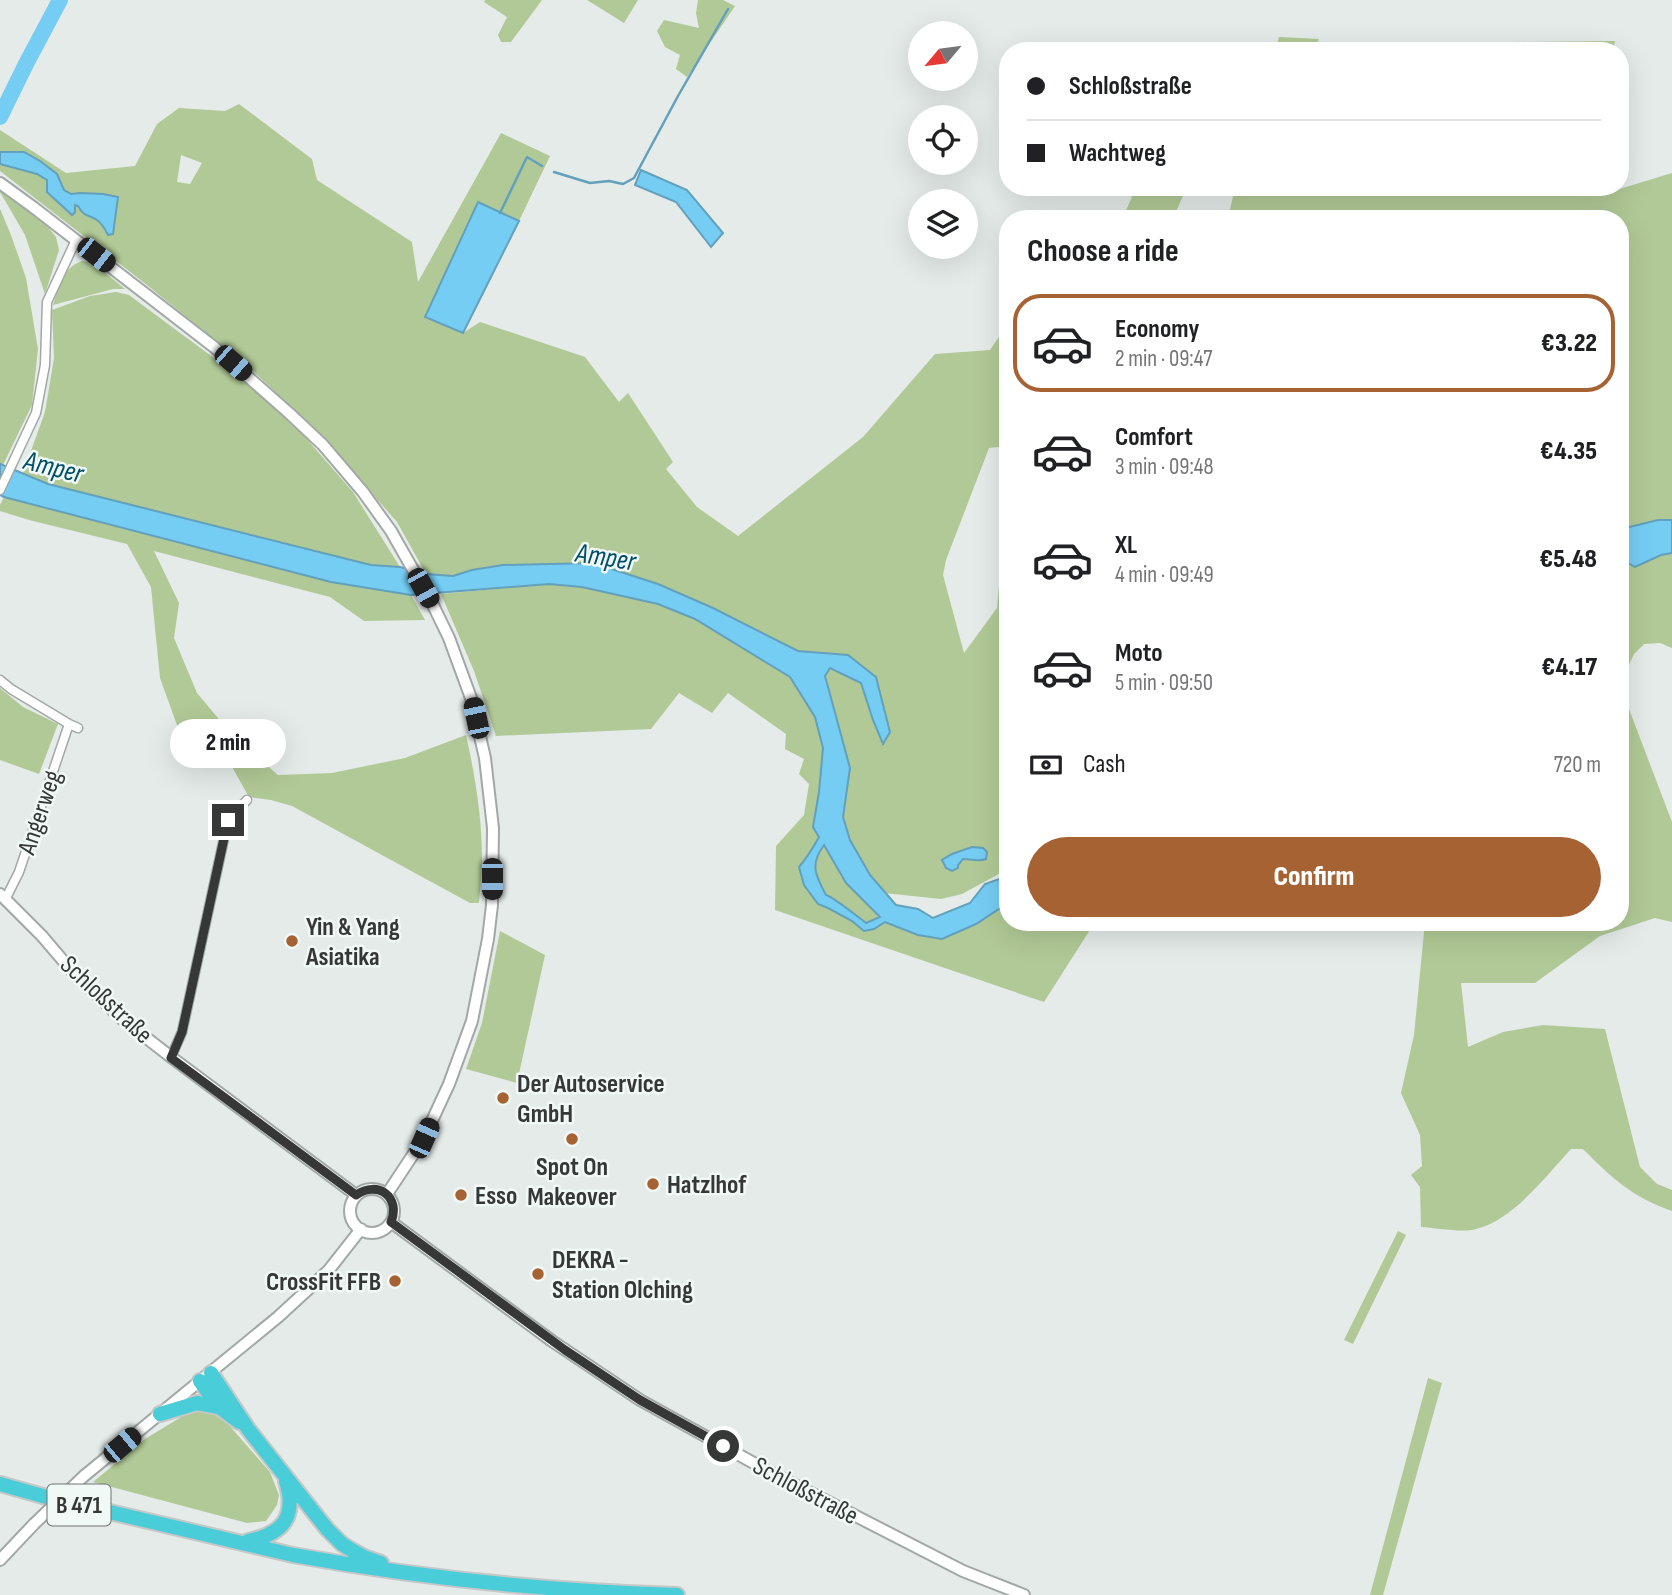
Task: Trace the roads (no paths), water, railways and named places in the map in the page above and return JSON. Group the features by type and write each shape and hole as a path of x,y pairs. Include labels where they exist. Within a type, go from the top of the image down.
{"highway":[{"path":"206,1377 219,1407"},
{"path":"206,1377 327,1529 342,1544 364,1557 384,1563 393,1572"},
{"path":"160,1414 197,1403 219,1407 248,1429"},
{"path":"243,1543 264,1538 282,1524 288,1514 290,1501 284,1476"},
{"name":"B 471","path":"0,1484 304,1557 393,1572 557,1590 677,1595"}],"main road":[{"path":"0,183 214,347 323,445 363,492 391,531 449,638 471,698 485,758 493,828 492,905 472,1021 449,1084 424,1138 387,1194"},
{"name":"Schloßstraße","path":"3,896 74,973 122,1019 356,1195"},
{"path":"368,1189 387,1194 394,1208 391,1222 374,1233 360,1229 350,1213 356,1195 368,1189"},
{"name":"Schloßstraße","path":"391,1222 552,1341 640,1400 768,1471 963,1571 1024,1595"},
{"path":"0,1560 84,1476 278,1317 328,1271 360,1229"}],"street":[{"path":"0,490 36,413 45,365 47,302 76,240"},
{"name":"Angerweg","path":"0,680 73,726 19,872 3,896"},
{"path":"171,1058 182,1032 228,820 247,800"}],"water":[{"path":"0,152 24,152 40,161 57,174 64,190 71,194 118,197 113,234 108,235 100,223 78,206 75,205 72,215 47,192 47,180 37,174 0,164"},
{"path":"641,170 687,190 723,233 711,247 676,202 635,185"},
{"path":"478,202 519,221 463,333 425,317"},
{"path":"0,464 48,484 371,565 453,576 503,565 593,563 658,584 798,651 848,655 876,677 890,732 883,744 861,683 830,668 825,676 850,768 843,817 850,840 870,875 896,905 918,909 933,918 970,903 985,884 999,879 999,909 976,924 942,939 918,935 885,922 874,929 864,931 852,921 818,904 804,885 799,867 819,837 813,827 823,748 815,717 790,677 695,619 658,604 582,587 549,584 411,595 331,582 0,495","holes":["824,845 846,883 880,917 866,923 826,895 815,865"]},
{"path":"1658,520 1672,520 1672,553 1635,567 1629,564 1629,527"},
{"path":"972,847 983,848 987,852 986,859 963,859 958,868 952,871 946,868 942,860"}],"waterway":[{"path":"0,117 60,0"},
{"path":"554,172 590,183 609,181 623,184 634,178 728,9"},
{"path":"500,213 527,157 542,166"}],"place":[{"name":"Yin & Yang Asiatika","path":"292,941"},
{"name":"Der Autoservice GmbH","path":"503,1098"},
{"name":"Spot On Makeover","path":"572,1139"},
{"name":"Hatzlhof","path":"653,1184"},
{"name":"Esso","path":"461,1195"},
{"name":"DEKRA - Station Olching","path":"538,1274"},
{"name":"CrossFit FFB","path":"395,1281"}],"water label":[{"name":"Amper","path":"54,466"},
{"name":"Amper","path":"606,556"}]}
